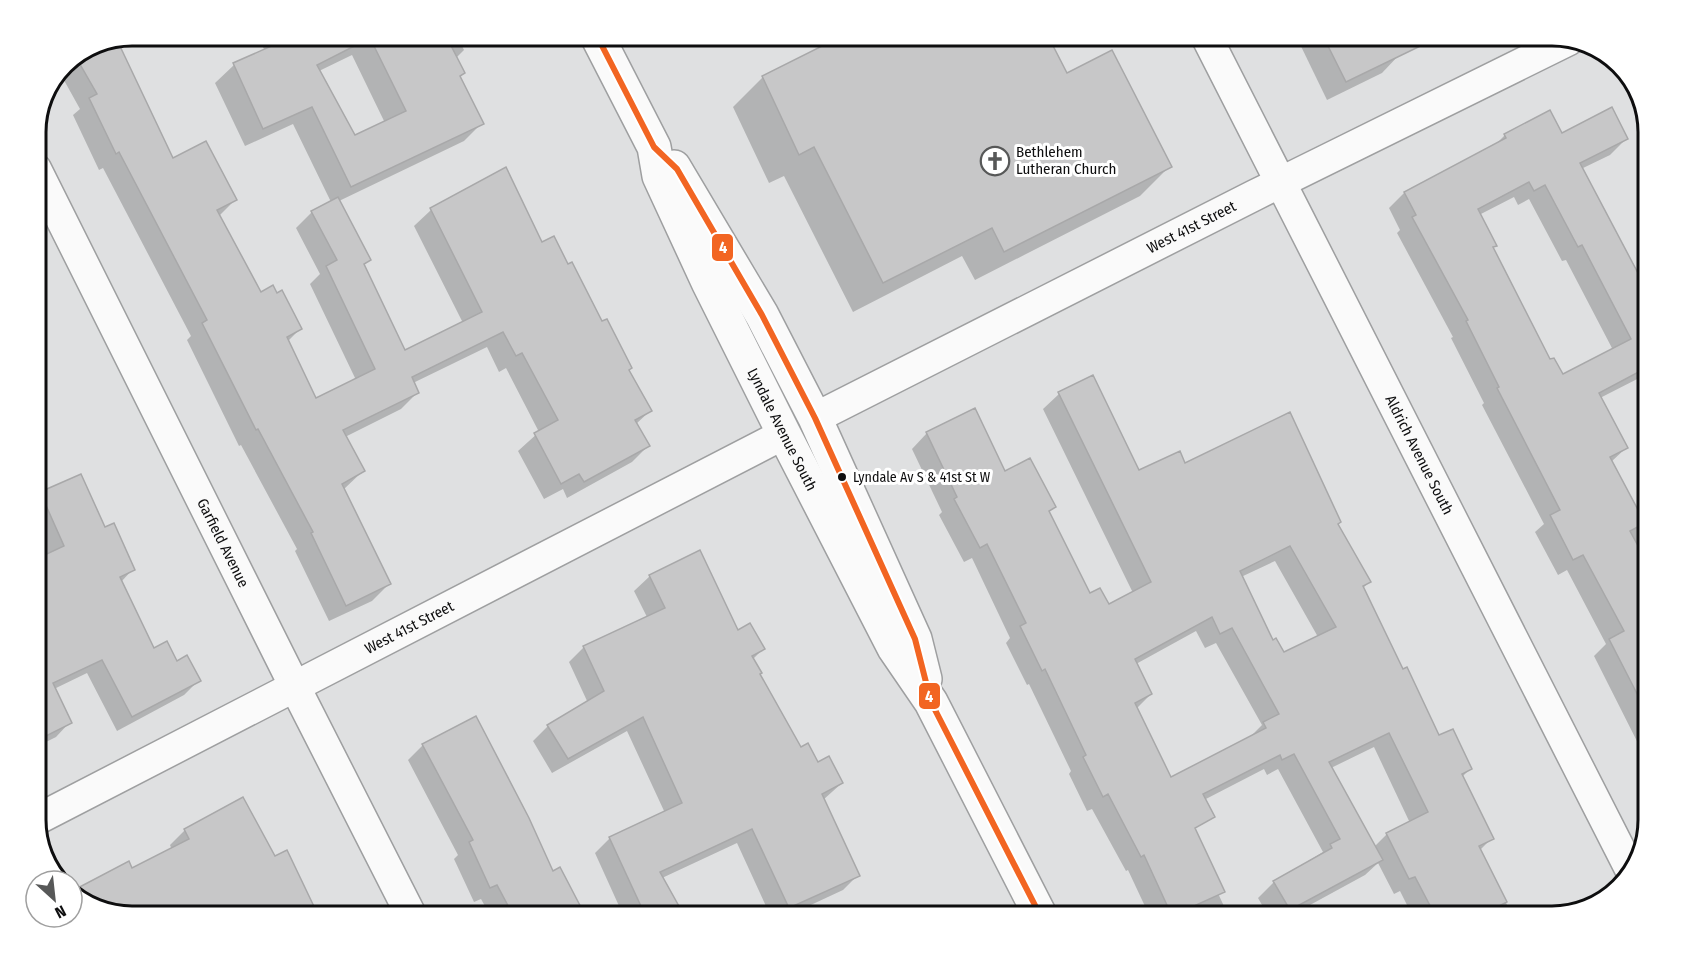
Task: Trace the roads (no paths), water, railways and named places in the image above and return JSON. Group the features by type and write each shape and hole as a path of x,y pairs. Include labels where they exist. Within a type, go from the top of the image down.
{"main road":[{"name":"Lyndale Avenue South","path":"602,46 654,147 659,176 708,282 784,434 894,648 931,702 1035,906"},
{"name":"Lyndale Avenue South","path":"654,147 683,179 762,315 815,418 915,639 931,702"}],"street":[{"name":"Aldrich Avenue South","path":"1211,46 1627,864"},
{"name":"West 41st Street","path":"815,418 1281,182 1556,46"},
{"name":"Garfield Avenue","path":"47,191 406,906"},
{"name":"West 41st Street","path":"47,814 784,434"}],"place":[{"name":"Bethlehem Lutheran Church","path":"995,161"},
{"name":"Lyndale Av S & 41st St W","path":"842,477"}]}
